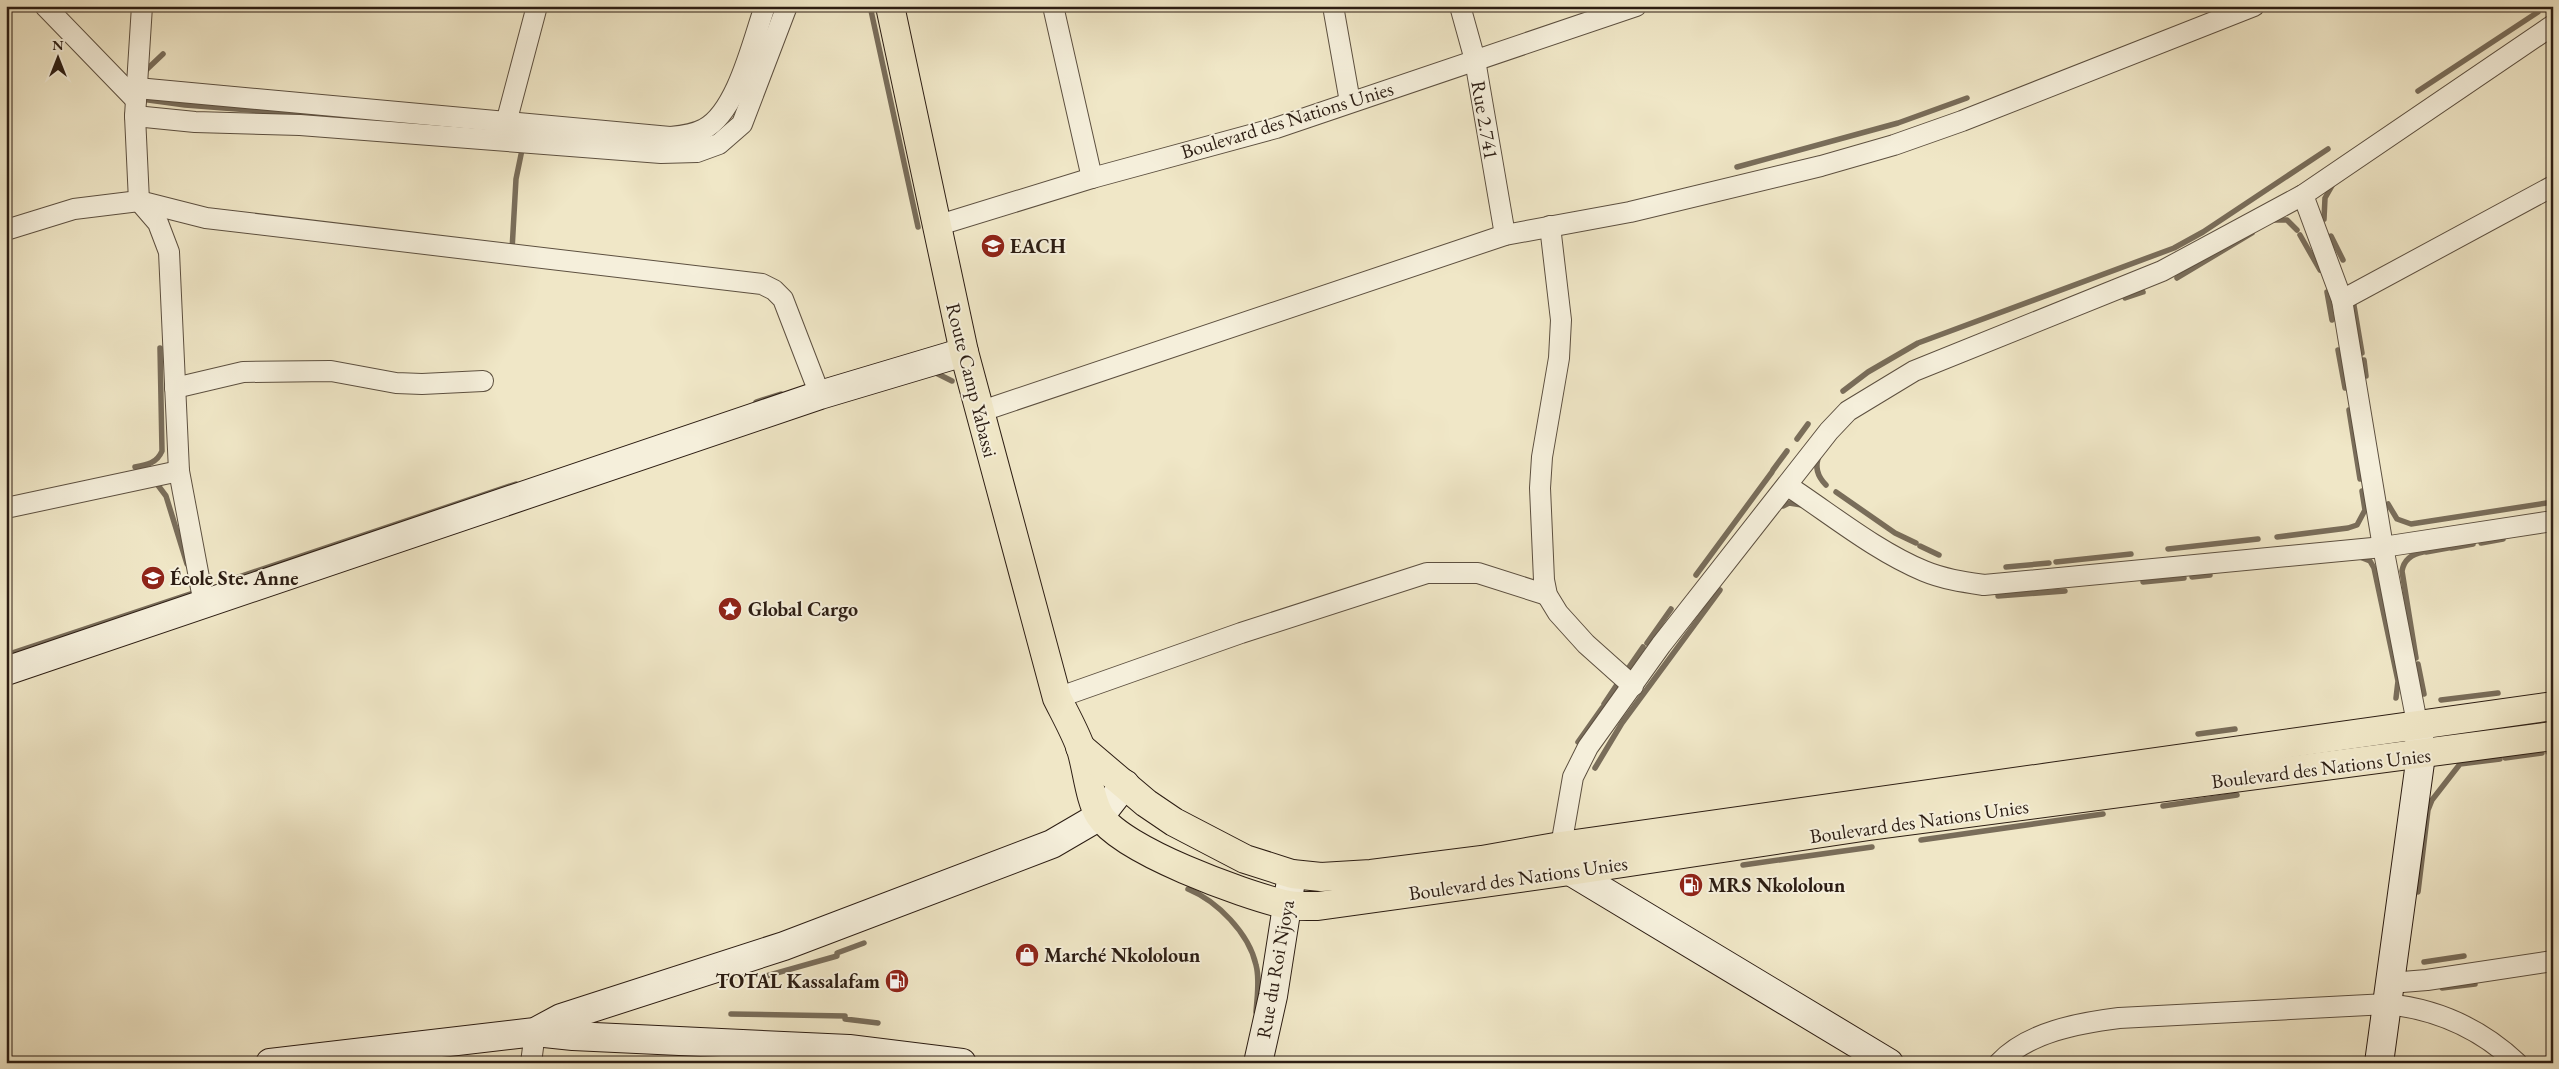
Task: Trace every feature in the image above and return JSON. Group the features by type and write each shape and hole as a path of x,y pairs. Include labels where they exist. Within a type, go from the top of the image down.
{"main road":[{"name":"Route Camp Yabassi","path":"890,6 936,226 979,412 1057,698 1080,747 1100,816"},
{"name":"Boulevard des Nations Unies","path":"1100,816 1118,833 1143,849 1231,889 1286,905 1328,905 1570,871 1742,833 2417,724 2553,706"},
{"name":"Boulevard des Nations Unies","path":"1080,747 1160,813 1205,839 1245,858 1292,874 1346,877 1482,860 1561,846 1869,826 2421,755 2553,736"}],"street":[{"path":"45,6 136,101 195,122 300,125 661,153 697,152 719,144 742,124 788,6"},
{"path":"142,6 136,101 139,201 158,223 165,236 169,252 179,471 204,604"},
{"path":"506,123 538,6"},
{"path":"136,101 506,123 670,137 689,135 705,129 719,116 731,98 765,6"},
{"path":"1053,6 1092,178"},
{"path":"1333,6 1350,102"},
{"name":"Rue 2.741","path":"1460,6 1475,60 1505,234"},
{"name":"Boulevard des Nations Unies","path":"936,226 1092,178 1276,128 1636,6"},
{"path":"979,412 1505,234 1630,212 1821,166 1894,145 1971,118 2254,6"},
{"path":"1889,1063 1570,871 1561,846 1573,777 1588,747 1661,645 1788,486 1829,431 1848,411 1914,370 2162,271 2303,195 2553,25"},
{"path":"2342,300 2553,186"},
{"path":"2303,195 2342,300 2382,547 2417,724 2421,755 2379,1063"},
{"path":"6,230 74,209 139,201 206,218 762,284 774,290 782,299 820,395"},
{"path":"1550,226 1561,320 1559,358 1542,457 1540,488 1544,580 1547,595 1558,613 1586,644 1633,686"},
{"path":"6,672 820,395 964,352"},
{"path":"175,388 244,372 331,371 396,383 422,384 483,381"},
{"path":"6,508 179,471"},
{"path":"1788,486 1900,560 1941,577 1984,585 2382,547 2553,521"},
{"path":"1057,698 1241,633 1427,573 1478,573 1547,595"},
{"path":"535,1032 562,1018 784,946 1052,844 1100,816 1125,784"},
{"name":"Rue du Roi Njoya","path":"1258,1063 1273,996 1292,874"},
{"path":"1999,1063 2031,1040 2089,1022 2388,994 2427,980 2553,961"},
{"path":"2388,994 2412,1006 2445,1016 2462,1025 2517,1063"},
{"path":"531,1063 535,1032"},
{"path":"270,1063 535,1032 573,1036 849,1049 962,1063"}],"waterway":[{"path":"870,6 918,227"},
{"path":"2418,91 2538,12"},
{"path":"143,73 163,54"},
{"path":"1737,167 1898,123 1967,98"},
{"path":"141,99 185,105 378,120"},
{"path":"512,250 516,179 523,145"},
{"path":"1843,391 1868,372 1918,343 2174,248 2203,232 2328,149"},
{"path":"2324,219 2325,198 2333,184"},
{"path":"2273,220 2287,220 2297,230"},
{"path":"2177,278 2252,233"},
{"path":"2300,235 2320,270"},
{"path":"2331,236 2343,260"},
{"path":"2125,298 2143,292"},
{"path":"2327,292 2332,320"},
{"path":"2353,300 2362,353"},
{"path":"135,467 154,461 162,451 160,348"},
{"path":"2338,350 2345,388"},
{"path":"2364,360 2366,376"},
{"path":"934,372 952,381"},
{"path":"756,402 781,394"},
{"path":"2349,410 2360,479"},
{"path":"1797,439 1808,424"},
{"path":"1773,470 1787,451"},
{"path":"1819,456 1818,472 1826,485"},
{"path":"1696,575 1772,472"},
{"path":"157,484 166,496 187,564"},
{"path":"224,582 516,484"},
{"path":"2277,537 2348,528 2357,525 2365,510 2362,491"},
{"path":"1836,492 1895,533 1916,543"},
{"path":"2388,504 2397,519 2411,524 2553,502"},
{"path":"1783,506 1789,503 1802,505"},
{"path":"2168,549 2258,539"},
{"path":"2481,543 2503,539"},
{"path":"2451,548 2473,544"},
{"path":"1920,546 1939,555"},
{"path":"2426,552 2448,548"},
{"path":"2416,658 2402,571 2409,558 2423,552"},
{"path":"2056,562 2131,554"},
{"path":"2360,557 2370,561 2374,568 2398,681 2396,698"},
{"path":"2006,567 2049,563"},
{"path":"2192,577 2210,575"},
{"path":"2143,582 2184,578"},
{"path":"1595,768 1622,723 1720,590"},
{"path":"1998,596 2065,591"},
{"path":"6,655 193,593"},
{"path":"1647,643 1671,609"},
{"path":"1627,670 1643,647"},
{"path":"2418,664 2424,694"},
{"path":"1604,704 1618,683"},
{"path":"2441,700 2498,693"},
{"path":"1578,742 1602,708"},
{"path":"2198,734 2235,729"},
{"path":"2548,752 2553,752"},
{"path":"2505,758 2542,753"},
{"path":"2418,892 2428,810 2432,800 2460,764 2500,759"},
{"path":"2163,806 2237,795"},
{"path":"1921,840 2103,814"},
{"path":"1743,865 1872,847"},
{"path":"1188,889 1210,901 1230,919 1246,941 1252,953 1258,977 1256,1012"},
{"path":"762,977 837,956 837,953 864,943"},
{"path":"2424,962 2464,956"},
{"path":"2442,988 2475,984"},
{"path":"731,1014 845,1016 845,1019 878,1023"}],"place":[{"name":"EACH","path":"993,246"},
{"name":"École Ste. Anne","path":"153,578"},
{"name":"Global Cargo","path":"730,609"},
{"name":"MRS Nkololoun","path":"1691,885"},
{"name":"Marché Nkololoun","path":"1027,955"},
{"name":"TOTAL Kassalafam","path":"897,981"}]}
